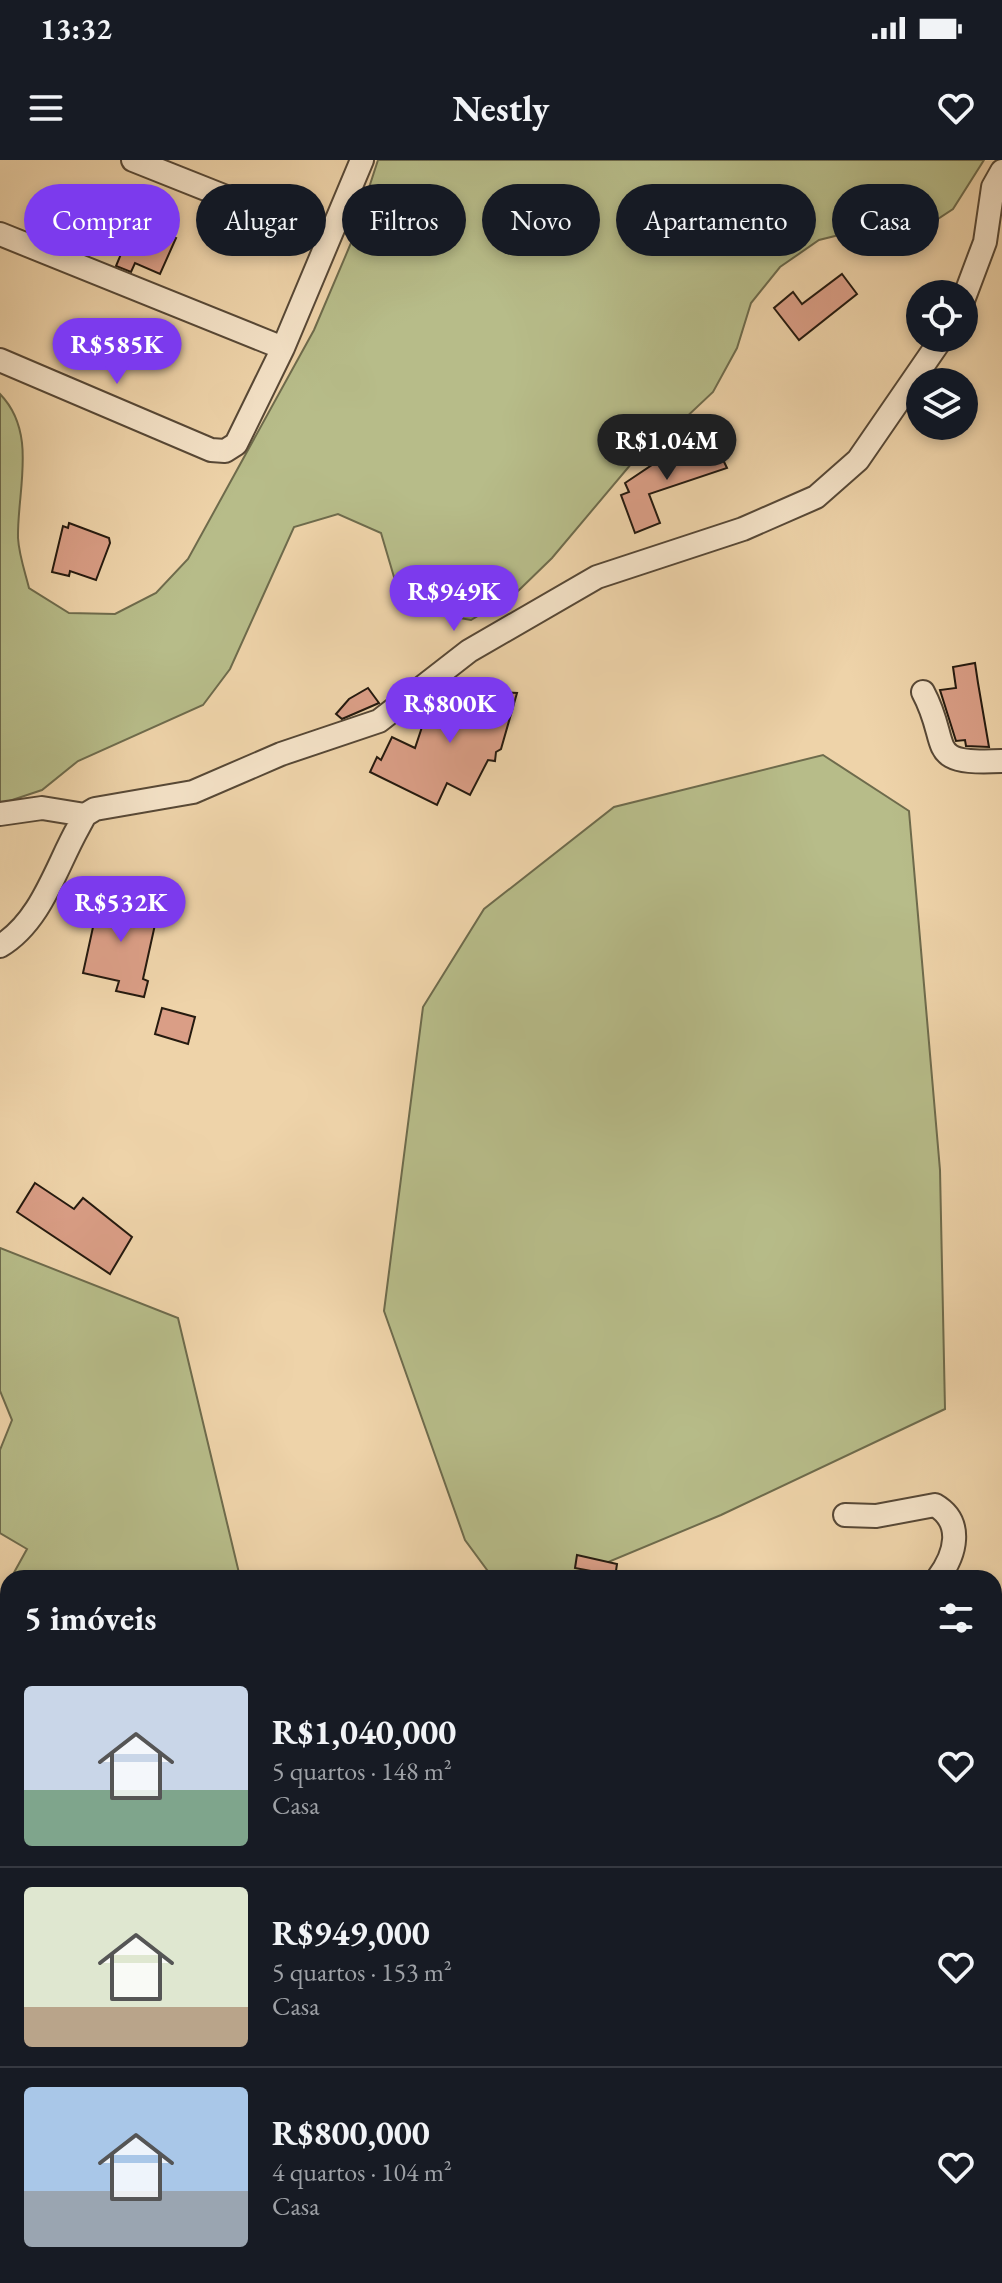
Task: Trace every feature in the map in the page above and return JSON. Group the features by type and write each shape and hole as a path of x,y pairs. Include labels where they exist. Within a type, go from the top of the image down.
{"street":[{"path":"133,160 329,238"},
{"path":"187,181 196,160"},
{"path":"0,360 211,450 225,451 236,444 283,348 362,160"},
{"path":"971,280 985,242 993,187 1002,171"},
{"path":"0,234 283,348"},
{"path":"0,946 11,939 31,917 85,815 95,809 193,792 281,754 379,721 469,651 597,577 743,529 816,497 837,483 858,460 932,352"},
{"path":"923,692 944,754 953,760 1002,761"},
{"path":"0,814 42,808 85,815"},
{"path":"845,1515 876,1516 924,1505 935,1505 947,1511 955,1524 954,1541 943,1570"}],"green space":[{"path":"378,160 984,160 953,209 939,218 939,184 832,184 832,237 816,242 816,184 616,184 616,256 796,256 780,267 751,303 737,348 713,392 679,424 642,451 552,558 515,594 471,620 425,612 394,577 381,533 338,514 294,527 230,669 203,705 78,761 42,790 0,804 0,394 12,409 22,444 18,538 29,588 69,613 115,614 156,593 188,559 314,330 345,256 466,256 466,184 370,184"},
{"path":"823,755 909,811 940,1170 945,1409 721,1515 589,1570 487,1570 465,1540 384,1311 423,1007 484,909 614,807"},
{"path":"0,1248 178,1318 238,1570 15,1570 27,1549 0,1533 0,1450 12,1420 0,1391"}],"building":[{"path":"120,256 168,256 160,274 135,263 131,272 116,266"},
{"path":"842,274 857,294 799,340 774,308 793,292 802,304"},
{"path":"715,443 727,468 649,494 660,523 635,533 621,495 629,492 625,483 652,465"},
{"path":"69,523 109,538 110,543 96,580 70,571 69,576 52,572 63,526 68,528"},
{"path":"975,663 989,747 966,746 965,740 956,741 940,690 956,688 953,667"},
{"path":"368,688 379,703 342,719 336,714 349,699"},
{"path":"455,690 517,693 501,749 496,752 495,761 488,760 470,795 447,783 437,805 370,772 377,757 381,760 392,737 415,748 423,724 428,726 442,698 450,700"},
{"path":"100,895 158,911 143,979 148,981 144,997 116,991 119,981 83,973"},
{"path":"162,1008 195,1017 188,1044 155,1034"},
{"path":"35,1183 74,1209 83,1198 132,1237 110,1274 17,1212"},
{"path":"577,1555 617,1564 616,1570 575,1568"}]}
